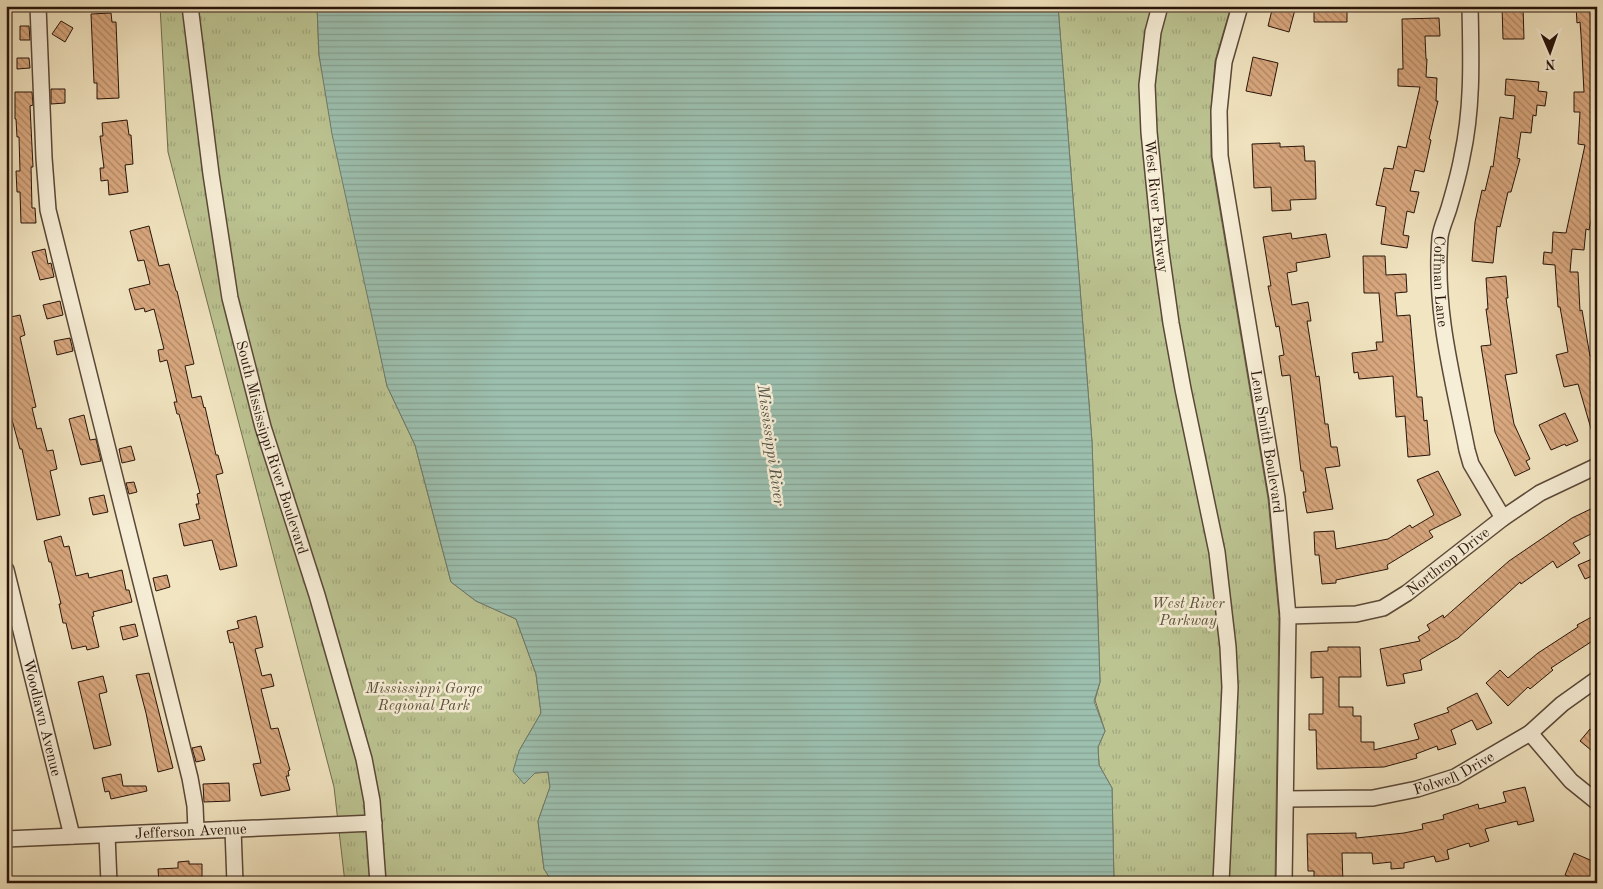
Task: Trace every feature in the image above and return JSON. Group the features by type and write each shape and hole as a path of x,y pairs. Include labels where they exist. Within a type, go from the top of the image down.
{"street":[{"path":"38,6 48,210 190,778 195,806 196,830"},
{"name":"South Mississippi River Boulevard","path":"190,6 211,174 230,298 263,427 316,594 364,758 372,801 378,883"},
{"name":"West River Parkway","path":"1160,6 1153,32 1147,85 1148,132 1171,323 1217,552 1228,647 1230,687 1221,883"},
{"name":"Lena Smith Boulevard","path":"1240,6 1224,62 1220,111 1220,156 1277,498 1288,616 1284,883"},
{"name":"Coffman Lane","path":"1470,6 1472,75 1469,116 1462,158 1441,234 1438,273 1440,311 1471,464 1504,518"},
{"name":"Northrop Drive","path":"1288,616 1356,614 1383,608 1407,593 1504,518 1540,493 1597,466"},
{"name":"Woodlawn Avenue","path":"6,570 72,836"},
{"name":"Folwell Drive","path":"1286,799 1373,798 1416,789 1454,777 1530,732 1562,704 1597,679"},
{"path":"1530,732 1571,782 1597,802"},
{"name":"Jefferson Avenue","path":"6,839 374,823"},
{"path":"233,829 235,883"},
{"path":"107,835 109,883"}],"green space":[{"name":"Mississippi Gorge Regional Park","path":"160,6 317,6 319,55 387,386 415,445 451,582 476,601 516,619 536,674 541,713 519,751 535,773 548,772 550,787 538,821 544,869 553,883 345,883 334,787 168,152"},
{"name":"West River Parkway","path":"1058,6 1231,6 1215,61 1211,111 1211,157 1268,499 1279,616 1275,883 1114,883 1112,788 1099,765 1098,747 1105,731 1095,700 1100,682 1092,442"}],"water":[{"name":"Mississippi River","path":"317,6 1058,6 1092,442 1100,682 1094,701 1105,731 1098,747 1099,765 1112,788 1114,883 553,883 544,869 538,821 550,787 548,772 535,773 524,784 513,771 519,751 541,713 536,674 516,619 476,601 451,582 415,445 387,386 332,134 319,55"}],"building":[{"path":"1273,6 1296,6 1289,32 1268,26"},
{"path":"1314,6 1347,6 1347,22 1314,22"},
{"path":"1502,6 1523,6 1524,39 1503,39"},
{"path":"1576,6 1597,6 1597,192 1589,230 1586,229 1584,250 1572,249 1570,272 1578,272 1580,311 1582,310 1590,356 1597,355 1597,438 1594,439 1578,384 1564,387 1556,355 1568,352 1560,307 1558,307 1555,265 1543,264 1544,252 1552,253 1553,232 1566,233 1585,145 1578,144 1580,112 1574,112 1574,92 1584,92 1580,22 1577,23"},
{"path":"111,13 112,22 116,22 119,98 97,99 97,83 94,83 91,14"},
{"path":"1439,18 1440,36 1425,36 1426,77 1437,78 1436,101 1438,101 1424,172 1415,170 1410,191 1419,192 1414,213 1407,211 1403,235 1409,236 1407,248 1381,244 1386,207 1376,205 1384,168 1393,169 1398,146 1406,148 1420,87 1398,86 1398,69 1403,69 1402,19"},
{"path":"61,21 73,28 65,42 52,34"},
{"path":"20,26 29,26 30,40 20,40"},
{"path":"1253,57 1278,63 1271,96 1246,91"},
{"path":"17,58 29,58 30,68 17,69"},
{"path":"1506,79 1539,82 1538,91 1547,92 1545,106 1537,105 1536,116 1533,115 1531,133 1521,132 1517,158 1520,159 1511,192 1508,192 1500,227 1497,226 1493,263 1472,261 1475,222 1482,190 1485,191 1491,166 1493,167 1500,117 1513,119 1515,96 1505,95"},
{"path":"51,89 65,89 65,103 51,104"},
{"path":"15,92 32,92 33,105 30,106 33,167 31,167 32,208 35,208 36,223 21,223 20,192 17,192 16,171 20,171 19,137 17,137 15,119"},
{"path":"127,120 129,135 131,135 133,164 125,165 128,192 109,195 108,180 101,181 100,168 104,168 100,136 103,136 102,123"},
{"path":"1280,143 1280,147 1304,146 1305,161 1315,161 1316,199 1290,200 1291,210 1272,211 1271,187 1254,188 1252,144"},
{"path":"149,226 159,266 169,264 194,364 185,366 192,398 201,396 216,455 218,455 223,473 216,475 237,566 220,570 212,540 184,546 179,524 200,519 196,504 199,504 197,494 200,493 179,414 177,414 174,402 177,402 167,360 160,362 158,350 164,349 154,309 145,312 144,308 135,310 129,289 150,284 144,260 138,261 130,231"},
{"path":"1291,233 1292,239 1326,234 1330,257 1296,263 1297,271 1287,273 1292,305 1308,302 1311,321 1307,321 1316,377 1319,376 1325,424 1328,424 1331,447 1337,447 1340,466 1325,468 1333,509 1307,513 1303,492 1306,492 1303,471 1301,471 1290,375 1282,376 1279,356 1284,355 1279,326 1276,327 1268,286 1271,286 1263,237"},
{"path":"45,249 48,264 51,263 54,277 40,280 32,252"},
{"path":"1363,256 1385,256 1386,275 1406,274 1407,292 1395,293 1397,316 1410,315 1417,397 1422,397 1424,421 1427,420 1430,455 1408,457 1405,416 1396,417 1393,376 1359,379 1358,372 1354,373 1352,353 1377,350 1376,342 1383,342 1379,293 1364,293"},
{"path":"1506,276 1508,298 1506,298 1517,373 1505,375 1514,424 1530,459 1526,461 1530,469 1515,476 1495,432 1481,346 1491,345 1486,309 1488,309 1486,278"},
{"path":"60,301 63,315 47,319 43,305"},
{"path":"20,315 25,335 20,337 36,407 32,408 37,429 41,428 47,451 53,450 57,469 50,471 60,515 37,520 22,449 20,449 6,398 6,318"},
{"path":"70,338 73,351 57,355 54,341"},
{"path":"1565,413 1578,441 1551,450 1539,425"},
{"path":"84,415 90,440 96,439 101,461 81,465 69,419"},
{"path":"131,446 135,460 122,463 119,449"},
{"path":"1438,471 1461,515 1429,531 1433,537 1387,565 1388,569 1336,580 1336,583 1322,584 1319,555 1315,555 1314,532 1334,531 1336,549 1388,539 1410,525 1412,528 1434,515 1417,480"},
{"path":"134,482 137,492 129,494 126,483"},
{"path":"104,495 108,512 93,515 89,498"},
{"path":"1597,506 1597,531 1573,543 1580,553 1557,568 1553,561 1521,584 1520,582 1458,638 1420,660 1422,670 1403,674 1405,683 1387,686 1380,649 1420,641 1418,637 1430,630 1427,625 1443,615 1444,618 1509,561 1572,518"},
{"path":"61,536 64,547 69,546 76,576 88,573 89,578 122,570 126,590 129,590 132,602 93,612 94,616 92,617 99,647 87,650 86,646 72,649 66,623 63,623 59,604 61,604 44,541"},
{"path":"1592,559 1597,568 1597,574 1585,579 1578,565"},
{"path":"167,575 170,587 156,591 153,578"},
{"path":"1597,614 1597,638 1551,668 1553,670 1530,689 1528,687 1508,706 1486,683 1500,670 1508,678 1538,653 1578,627 1577,625"},
{"path":"256,616 263,647 255,649 262,676 271,674 274,686 261,689 271,729 278,728 290,770 288,771 289,776 286,776 290,790 261,796 253,764 261,763 233,642 230,643 227,631 239,628 237,621"},
{"path":"135,624 138,636 123,640 120,627"},
{"path":"1328,647 1360,647 1361,677 1339,677 1339,707 1353,707 1353,716 1361,716 1361,742 1374,742 1374,750 1419,739 1414,724 1449,712 1447,708 1477,693 1492,723 1477,730 1472,720 1451,730 1456,744 1438,750 1437,746 1416,754 1417,758 1384,767 1317,769 1316,730 1309,730 1309,714 1323,714 1323,677 1311,678 1311,652 1328,651"},
{"path":"149,673 173,768 158,772 136,675"},
{"path":"103,676 107,692 99,694 111,745 94,749 78,682"},
{"path":"1590,729 1597,734 1597,755 1580,741"},
{"path":"201,746 205,760 196,762 192,748"},
{"path":"121,774 123,786 146,786 147,791 111,799 109,791 105,792 102,778"},
{"path":"229,783 230,801 204,802 203,784"},
{"path":"1525,787 1534,821 1518,825 1517,821 1485,829 1489,841 1470,847 1469,843 1447,850 1449,859 1436,862 1434,856 1404,863 1404,868 1391,869 1391,862 1373,864 1372,853 1342,853 1343,883 1314,883 1314,871 1308,871 1307,834 1356,833 1356,838 1423,829 1422,824 1444,819 1443,815 1478,804 1479,809 1506,802 1503,792"},
{"path":"1574,853 1597,863 1597,883 1583,883 1565,875"},
{"path":"189,861 189,864 202,864 202,880 159,883 158,869 178,868 178,862"}]}
